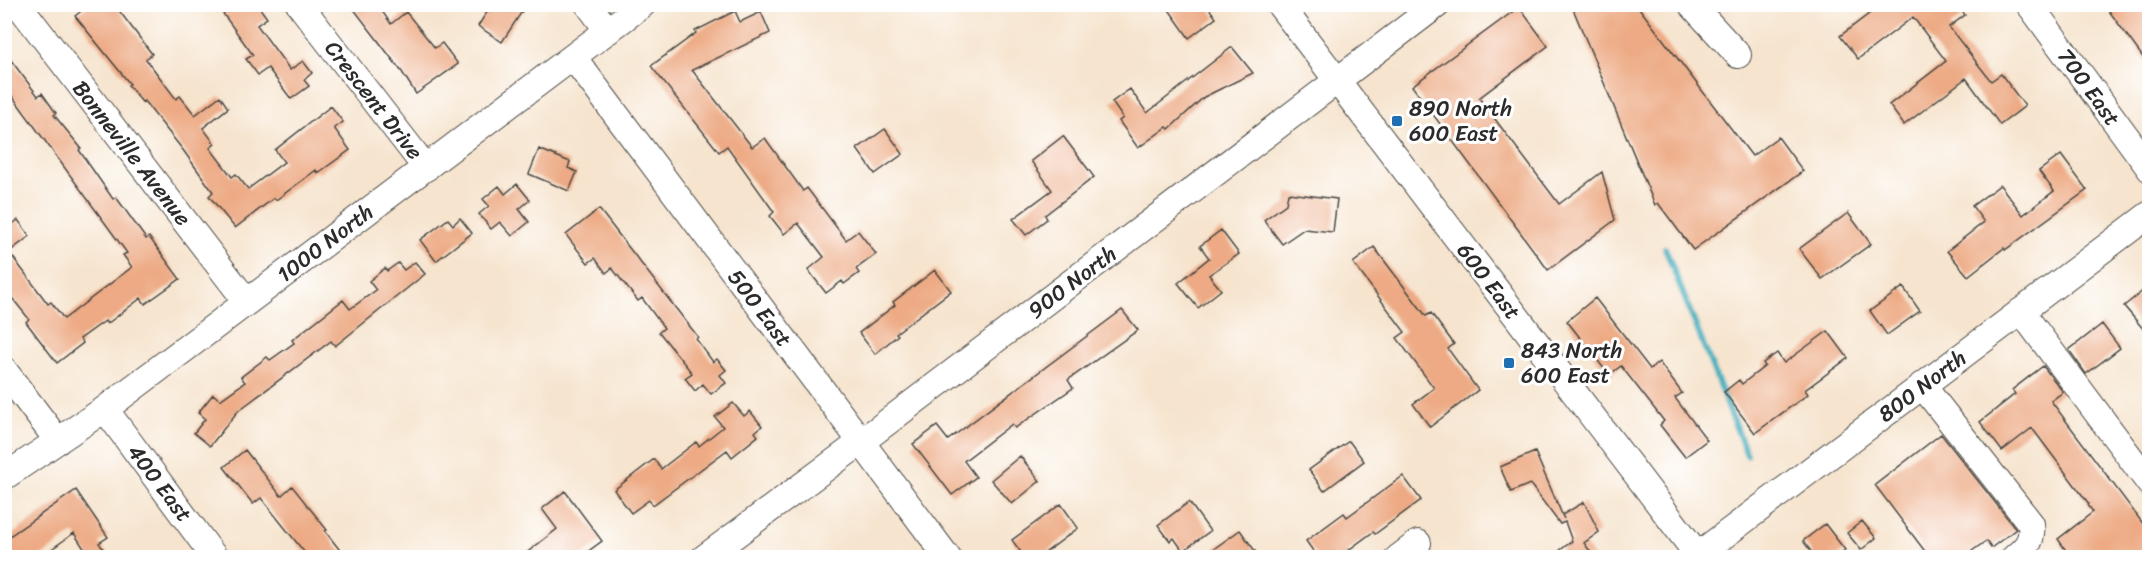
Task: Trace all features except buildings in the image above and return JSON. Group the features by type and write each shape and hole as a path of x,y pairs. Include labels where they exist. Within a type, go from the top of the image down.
{"street":[{"name":"Bonneville Avenue","path":"18,4 247,302"},
{"name":"Crescent Drive","path":"299,4 426,168"},
{"path":"588,4 608,32"},
{"name":"1000 North","path":"4,477 105,409 643,4"},
{"name":"600 East","path":"1279,4 1697,557"},
{"name":"900 North","path":"704,558 1438,4"},
{"path":"1691,4 1738,55"},
{"name":"700 East","path":"2029,4 2150,169"},
{"name":"500 East","path":"573,57 948,558"},
{"name":"800 North","path":"1697,557 2150,214"},
{"path":"2021,311 2150,484"},
{"path":"4,370 58,441"},
{"path":"1922,386 2031,524 2032,537 2027,548 2014,558"},
{"name":"400 East","path":"105,409 216,558"},
{"path":"1398,558 1418,543"}],"waterway":[{"path":"1665,248 1747,455"}],"place":[{"name":"890 North 600 East","path":"1397,121"},
{"name":"843 North 600 East","path":"1509,363"}]}
